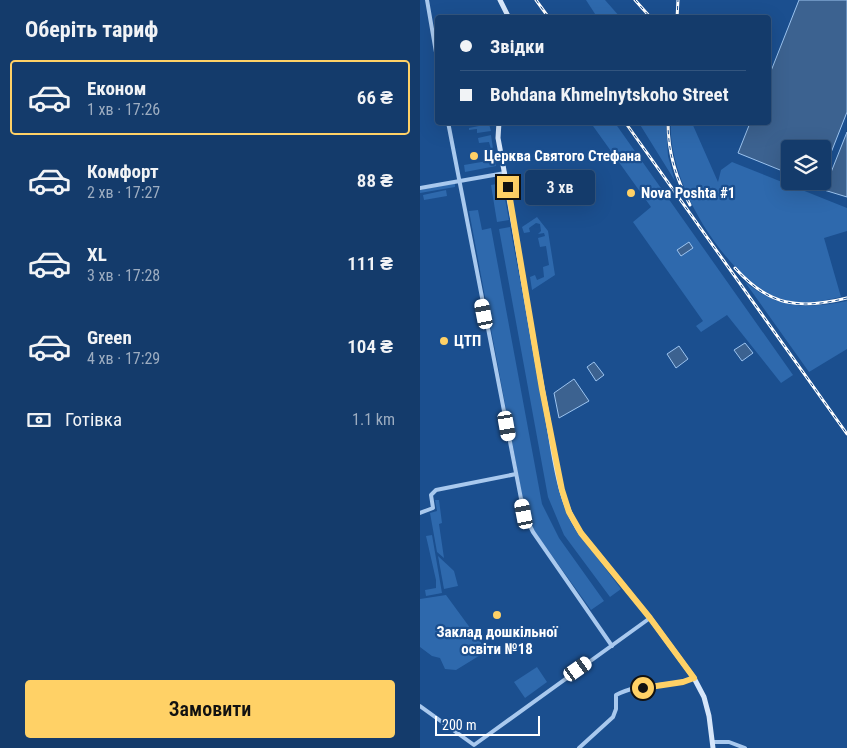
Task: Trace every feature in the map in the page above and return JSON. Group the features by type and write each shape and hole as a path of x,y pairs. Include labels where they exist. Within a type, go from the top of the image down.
{"street":[{"path":"427,0 435,47"},
{"path":"500,0 508,15"},
{"path":"449,125 527,523 612,646"},
{"path":"498,125 498,138 542,389 566,503 573,522 650,618 694,678 704,697 713,745 730,742 745,748"},
{"path":"420,188 505,173"},
{"path":"420,512 432,508 431,495 436,490 516,474"},
{"path":"420,706 472,747 650,618"},
{"path":"579,748 613,717 616,708 616,695 625,690 671,685 694,678"}],"shaded area":[{"path":"586,0 605,0 618,15 596,15"},
{"path":"799,0 847,0 847,112 831,153 831,140 781,140 781,170 738,153 749,125 771,125 771,71"},
{"path":"489,125 491,131 477,133 477,129 469,130 469,128"},
{"path":"616,125 793,375 781,383 727,315 701,332 696,326 703,321 633,222 651,207 593,126"},
{"path":"640,125 666,125 668,156 675,181"},
{"path":"671,125 693,125 718,182 721,170 732,162 781,182 781,190 802,190 847,208 847,231 824,238 841,297 811,302 796,302 781,299 760,288 740,271 721,250 689,199 672,146"},
{"path":"847,132 847,197 824,190 831,190 831,172"},
{"path":"491,135 493,149 491,149 489,142 479,143 478,138"},
{"path":"494,153 496,166 465,172 464,165 493,160 492,154"},
{"path":"455,183 455,187 420,193 420,190"},
{"path":"502,183 509,220 497,222 491,185"},
{"path":"446,190 447,196 424,200 423,195"},
{"path":"478,210 482,230 491,228 542,504 559,538 604,601 591,610 530,525 525,511 469,211"},
{"path":"537,217 548,231 555,275 532,290 530,277 535,275 537,280 544,277 543,267 549,265 546,246 540,247 538,238 545,236 544,233 538,234 541,231 540,224 536,223 529,228 530,232 524,233 522,227"},
{"path":"510,227 561,494 573,526 621,589 610,597 564,535 548,497 499,229"},
{"path":"689,242 693,248 681,256 677,250"},
{"path":"745,282 769,297 793,305 832,304 847,301 847,349 809,372"},
{"path":"745,343 753,353 742,361 734,350"},
{"path":"679,346 688,359 676,368 667,354"},
{"path":"594,362 604,375 596,381 587,367"},
{"path":"574,379 589,401 559,418 554,393"},
{"path":"435,500 439,500 442,523 439,524 444,558 437,552 430,513 437,511"},
{"path":"432,535 442,593 426,596 425,590 436,588 436,580 426,536"},
{"path":"438,556 454,571 458,586 444,589"},
{"path":"446,595 487,651 456,670 445,669 440,658 432,656 420,647 420,599"},
{"path":"537,667 547,682 525,698 514,682"}],"railway":[{"path":"536,0 547,15"},
{"path":"635,0 648,15"},
{"path":"677,15 678,0"},
{"path":"627,125 847,434"},
{"path":"668,125 669,144 674,165 690,205"},
{"path":"735,268 760,290 786,302 814,304 847,298"}],"place":[{"name":"Церква Святого Стефана","path":"474,156"},
{"name":"Nova Poshta #1","path":"631,193"},
{"name":"ЦТП","path":"444,341"},
{"name":"Заклад дошкільної освіти №18","path":"497,615"}],"route":[{"path":"508,187 542,389 562,490 569,512 581,533 650,618 694,678 671,685 643,688"}]}
